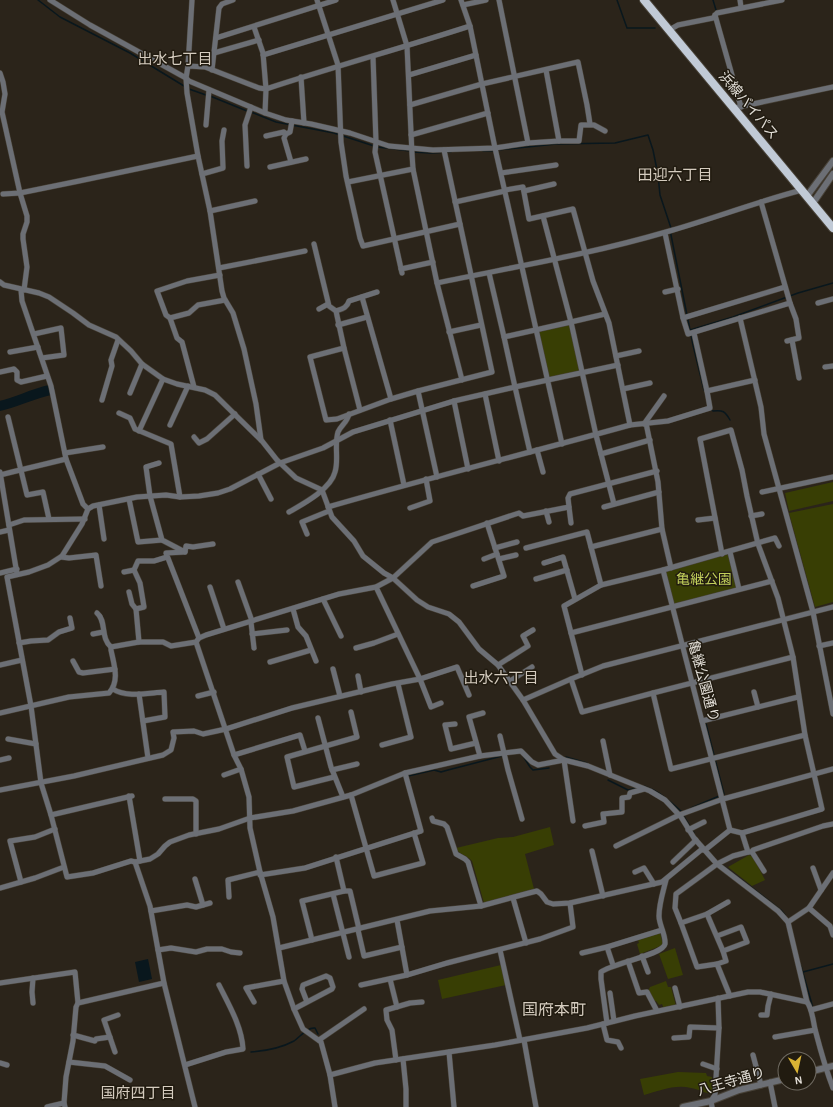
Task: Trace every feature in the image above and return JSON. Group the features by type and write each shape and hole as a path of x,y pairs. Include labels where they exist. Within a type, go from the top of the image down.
{"highway":[{"name":"浜線バイパス","path":"644,0 737,108 833,228"}],"street":[{"path":"50,0 90,25 189,81 209,90 266,113 292,121 304,122 359,136 389,146 445,151 495,148 528,143 579,141 581,125 594,124 605,131"},
{"path":"192,0 186,78 198,156 210,211 225,300 233,314 244,349 256,404 262,441"},
{"path":"216,38 254,27 318,3 336,0"},
{"path":"393,0 407,46 413,168 437,283 462,380"},
{"path":"263,55 443,0"},
{"path":"486,0 462,3 470,26 495,148 562,444"},
{"path":"499,0 528,143"},
{"path":"740,0 741,7"},
{"path":"669,30 678,25 713,18 717,13 758,2 782,0"},
{"path":"212,70 219,8 222,4 229,1"},
{"path":"318,3 338,65 341,142 348,182 363,246 460,224"},
{"path":"715,15 737,108 833,87"},
{"path":"188,66 205,67 259,88 266,89 338,65 373,57 470,26"},
{"path":"254,27 263,55 266,89 266,113"},
{"path":"214,53 259,40"},
{"path":"409,75 476,56"},
{"path":"373,57 376,150 402,271 433,262"},
{"path":"410,105 482,84 578,62 590,124"},
{"path":"546,70 559,141"},
{"path":"0,73 5,94 2,112 27,220 23,234 27,267 22,290 22,302 51,386 66,460 83,504 88,509"},
{"path":"301,78 304,122"},
{"path":"206,125 209,90"},
{"path":"248,166 245,125 251,107"},
{"path":"411,135 488,113"},
{"path":"291,162 284,138 286,134 290,132 292,121"},
{"path":"202,174 223,168 222,141 224,130"},
{"path":"266,136 284,132 286,134"},
{"path":"344,348 310,357 326,420 337,419 391,399 492,372 470,276 445,151"},
{"path":"3,194 20,193 198,156"},
{"path":"270,167 306,159"},
{"path":"437,283 554,259 665,233 761,202 805,193 833,162"},
{"path":"501,173 556,165"},
{"path":"348,182 413,168"},
{"path":"813,203 833,174"},
{"path":"825,185 833,183"},
{"path":"524,191 554,184"},
{"path":"455,202 523,187 530,219 573,209 594,281 609,323 630,425"},
{"path":"210,211 255,201"},
{"path":"761,202 796,319 799,338 789,340 799,378"},
{"path":"544,216 571,322 596,435 614,504"},
{"path":"665,233 688,334 790,303"},
{"path":"314,244 328,304 336,311 360,410"},
{"path":"219,268 305,251"},
{"path":"489,273 530,452"},
{"path":"170,425 191,386 182,342 177,338 170,318 166,315 157,291 187,282 220,275"},
{"path":"0,282 22,290 49,297 73,312 89,325 118,340 131,351 142,364 163,379 177,384 205,390 215,396 262,441 280,463 296,478 322,490 332,517 354,541 363,556 384,573 393,578 417,600 428,607 449,614 459,622 479,649 498,665 510,681 555,754 564,760 588,766 644,789 665,800 679,815 688,830 717,864 778,911 788,922 807,1002 811,1010 825,1068 833,1088"},
{"path":"684,318 786,287"},
{"path":"665,292 678,289"},
{"path":"336,311 343,309 348,305 349,301 377,292"},
{"path":"362,297 391,399"},
{"path":"818,303 833,299"},
{"path":"170,318 189,313 198,306 225,300"},
{"path":"319,309 328,304"},
{"path":"504,337 605,314"},
{"path":"338,324 367,316"},
{"path":"740,318 761,407 764,434 813,612 833,713"},
{"path":"450,332 481,325"},
{"path":"34,334 61,328 64,355 42,358"},
{"path":"307,534 302,522 328,509 404,485 630,425 668,422 710,408 694,333"},
{"path":"102,400 112,366 111,360 118,340"},
{"path":"10,352 38,347"},
{"path":"616,356 639,351"},
{"path":"130,393 142,364"},
{"path":"564,760 538,765 532,762 521,751 480,756 405,774 351,795 293,811 250,818 219,829 170,842 150,859 137,862 131,861 93,873 67,878 55,829 41,783 31,706 4,574 17,571 29,572 48,565 61,556 68,548 85,519 88,509 93,506 150,496 166,495 180,497 218,494 280,463 323,448 353,432 390,420 454,401 618,365"},
{"path":"825,367 833,366"},
{"path":"0,372 14,369 17,372 17,380 21,382 47,376"},
{"path":"139,431 163,379"},
{"path":"707,391 755,380"},
{"path":"623,389 650,383"},
{"path":"418,392 437,476"},
{"path":"484,394 499,461"},
{"path":"645,424 664,396"},
{"path":"454,401 468,469"},
{"path":"119,414 130,418 136,429 139,431 171,444 180,497"},
{"path":"194,437 200,444 235,414"},
{"path":"289,512 322,490 332,480 335,472 338,431 348,420 349,414"},
{"path":"8,417 27,495 42,492 49,519"},
{"path":"390,420 404,485"},
{"path":"645,424 650,440 656,471 662,529 671,568"},
{"path":"279,948 430,911 481,906 537,891 547,902 553,904 570,903 654,884 666,880 701,850 705,850 730,830 742,833 822,809 805,735 793,657 782,619 778,598 758,544 742,470 731,430 700,439 722,554"},
{"path":"601,454 650,440"},
{"path":"64,453 103,447"},
{"path":"537,450 543,472"},
{"path":"17,571 0,474 66,460"},
{"path":"159,463 146,466 150,496 162,540"},
{"path":"571,523 568,498 570,494 656,471"},
{"path":"258,474 270,500"},
{"path":"762,492 833,477"},
{"path":"410,508 430,502 426,479"},
{"path":"604,507 659,492"},
{"path":"129,499 138,542 162,540 185,552"},
{"path":"99,505 104,539"},
{"path":"111,647 139,642 163,642 171,646 198,640 224,629 339,594 376,587 393,578 432,542 519,513 523,516 569,507"},
{"path":"546,511 548,522"},
{"path":"751,516 762,514"},
{"path":"698,520 715,518"},
{"path":"0,532 24,520 85,519"},
{"path":"473,586 504,576 487,523"},
{"path":"591,547 662,529"},
{"path":"526,548 587,532 601,585"},
{"path":"582,675 564,606 601,585 664,570 775,538 778,546"},
{"path":"495,548 517,542"},
{"path":"185,552 186,546 193,547 213,544"},
{"path":"185,552 166,553 198,640 234,755 241,769 249,797 250,828 260,873 273,917 284,981 303,1029 319,1040 330,1075 335,1107"},
{"path":"730,552 740,589"},
{"path":"484,559 516,554"},
{"path":"61,556 68,558 96,555 101,586"},
{"path":"136,609 144,607 140,583 134,570 138,561 154,561 167,557"},
{"path":"544,563 563,557 575,599"},
{"path":"124,572 134,570"},
{"path":"536,579 567,570"},
{"name":"亀継公園通り","path":"664,570 730,830"},
{"path":"571,633 772,581"},
{"path":"238,582 251,621 254,648"},
{"path":"210,587 224,629"},
{"path":"376,587 420,679 431,707 441,703"},
{"path":"129,592 132,604 136,609 139,642"},
{"path":"323,599 341,636"},
{"path":"523,700 603,666 833,607"},
{"path":"293,609 298,627 306,636 316,661"},
{"path":"0,713 69,697 109,693 113,689 116,675 111,647 105,640 101,618 97,613"},
{"path":"19,643 48,640 59,632 72,628 70,618"},
{"path":"252,634 287,630"},
{"path":"498,665 528,646 523,636 533,630"},
{"path":"93,634 103,632"},
{"path":"356,648 398,634"},
{"path":"819,646 833,643"},
{"path":"270,662 311,650"},
{"path":"571,679 582,712 793,657"},
{"path":"0,665 22,660"},
{"path":"73,661 79,672 83,673 115,670"},
{"path":"510,681 532,666"},
{"path":"0,790 41,783 163,754 171,750 174,732 194,731 203,734 226,729 292,708 420,679 457,667 469,695"},
{"path":"333,669 340,696"},
{"path":"358,676 361,692"},
{"path":"382,745 411,738 398,684"},
{"path":"113,689 117,692 139,694 164,692 165,717 143,721"},
{"path":"198,696 214,692"},
{"path":"754,692 758,707"},
{"path":"139,694 148,758"},
{"path":"653,694 671,769 805,735"},
{"path":"702,721 798,697"},
{"path":"334,777 294,787 287,757 357,737 351,712"},
{"path":"480,756 469,717 483,713"},
{"path":"318,718 334,777 343,797"},
{"path":"455,724 445,725 451,749 476,743"},
{"path":"234,755 300,735 305,751"},
{"path":"500,736 522,819"},
{"path":"8,739 36,744"},
{"path":"603,741 610,775"},
{"path":"0,760 10,758"},
{"path":"564,760 574,821"},
{"path":"332,770 357,764"},
{"path":"224,775 241,769"},
{"path":"616,846 679,815 723,799 833,769"},
{"path":"229,896 228,880 260,873 305,868 421,831 405,774"},
{"path":"585,826 604,822 603,814 622,812 622,798 629,797 630,793 644,789"},
{"path":"351,795 374,876 423,863 414,832"},
{"path":"51,815 130,796 137,862 151,911 164,983 195,1107"},
{"path":"165,799 193,799 196,801 196,834"},
{"path":"432,818 433,821 444,824 447,827 456,854 468,862 481,906"},
{"path":"688,830 704,822"},
{"path":"707,914 726,961 718,964 697,967 675,908 676,894 717,864 733,856 750,852 823,826 833,824"},
{"path":"21,882 10,842 35,837 55,829"},
{"path":"742,833 750,852 764,871"},
{"path":"673,862 696,840"},
{"path":"592,851 603,896"},
{"path":"336,857 344,891"},
{"path":"0,888 64,867"},
{"path":"636,872 644,868 654,884"},
{"path":"813,868 821,890"},
{"path":"788,922 808,908 833,873"},
{"path":"195,879 203,905"},
{"path":"621,1048 618,1042 607,1040 601,972 613,965 653,953 663,948 665,944 659,917 666,880"},
{"path":"312,940 302,901 344,891 350,891 364,956 402,947"},
{"path":"333,894 349,957"},
{"path":"514,898 526,943"},
{"path":"681,923 707,914 728,902"},
{"path":"151,911 187,905 196,907 210,903"},
{"path":"361,985 407,975 447,963 526,943 573,927 570,903"},
{"path":"808,908 830,926 833,936"},
{"path":"397,920 407,975"},
{"path":"717,936 741,927 747,942 723,951"},
{"path":"582,953 662,930"},
{"path":"607,947 613,965"},
{"path":"158,950 172,948 196,952 207,949 222,949 240,953"},
{"path":"500,950 522,1040 536,1107"},
{"path":"642,956 648,972"},
{"path":"628,961 639,993 647,992 656,1012"},
{"path":"718,964 730,996"},
{"path":"0,983 75,972 78,1003 76,1007 66,1077 64,1105 47,1107"},
{"path":"294,1008 307,1002 332,989 333,987 330,978 326,976 303,985 302,989 307,1002"},
{"path":"33,978 33,1003"},
{"path":"390,979 397,1007"},
{"path":"254,1002 246,988 284,981"},
{"path":"78,1003 164,983"},
{"path":"185,1065 226,1052 243,1049 243,1043 235,1019 219,985"},
{"path":"675,988 680,1006"},
{"path":"330,1075 375,1063 522,1040 748,992 760,992 807,1002"},
{"path":"610,993 614,1021"},
{"path":"761,1015 767,1016 771,994"},
{"path":"712,1104 715,1095 717,1069 719,1028 718,998"},
{"path":"396,1060 392,1030 387,1020 386,1010 422,1002"},
{"path":"811,1010 833,1004"},
{"path":"319,1040 364,1009"},
{"path":"115,1052 104,1020 118,1015"},
{"path":"674,1038 689,1037 690,1027 719,1028"},
{"path":"775,1037 815,1030"},
{"path":"73,1035 95,1041 96,1039 110,1037"},
{"path":"449,1052 454,1107"},
{"path":"753,1055 761,1085"},
{"path":"403,1059 406,1107"},
{"path":"69,1062 105,1066 130,1080"},
{"path":"0,1063 7,1065"},
{"path":"703,1064 717,1069"},
{"path":"817,1070 833,1066"},
{"name":"八王寺通り","path":"683,1107 712,1104 739,1090 777,1080"},
{"path":"770,1082 775,1107"}],"green space":[{"path":"570,324 581,371 549,377 539,331"},
{"path":"833,482 833,501 789,511 785,493"},
{"path":"833,504 833,602 815,607 789,513"},
{"name":"亀継公園","path":"729,554 737,588 674,605 665,571"},
{"path":"550,827 554,845 525,854 534,889 484,903 472,861 459,852 456,848 498,838 513,837"},
{"path":"749,855 753,857 765,880 752,886 728,867"},
{"path":"660,933 663,945 640,954 637,944 639,943 638,940"},
{"path":"675,948 683,975 668,979 659,954"},
{"path":"501,965 506,985 442,999 438,980"},
{"path":"666,981 668,987 671,987 676,1006 664,1009 662,1004 659,1005 656,1001 654,1001 648,991 650,987"},
{"path":"678,1072 706,1073 707,1076 712,1077 712,1094 685,1087 679,1087 667,1088 644,1095 640,1079"}],"shaded area":[{"path":"148,959 152,979 139,982 135,962"}],"waterway":[{"path":"38,0 60,17 130,53 184,86"},
{"path":"617,0 627,28 655,28"},
{"path":"713,0 716,10"},
{"path":"189,89 206,95"},
{"path":"210,96 247,111"},
{"path":"251,112 276,122 334,133 374,146"},
{"path":"497,150 556,144 615,143 648,135 653,150 660,195 671,228 671,235 693,345 704,390"},
{"path":"378,147 410,151"},
{"path":"483,151 493,151"},
{"path":"413,152 451,152"},
{"path":"690,330 733,317 798,293 833,283"},
{"path":"0,406 50,390"},
{"path":"710,409 713,411 723,412 730,420"},
{"path":"6,574 16,572"},
{"path":"691,808 724,794 706,724"},
{"path":"408,776 434,770 441,772 502,756"},
{"path":"523,756 533,770 549,768"},
{"path":"566,757 587,763"},
{"path":"608,780 628,790 638,788"},
{"path":"644,786 669,800 682,812"},
{"path":"683,815 694,833"},
{"path":"721,864 781,910 785,915"},
{"path":"803,972 833,964"},
{"path":"801,966 813,1008"},
{"path":"251,1052 284,1046 294,1041 312,1028 315,1028 318,1034"}],"district":[{"name":"出水七丁目","path":"175,59"},
{"name":"田迎六丁目","path":"675,175"},
{"name":"出水六丁目","path":"501,678"},
{"name":"国府本町","path":"554,1009"},
{"name":"国府四丁目","path":"138,1093"}]}
